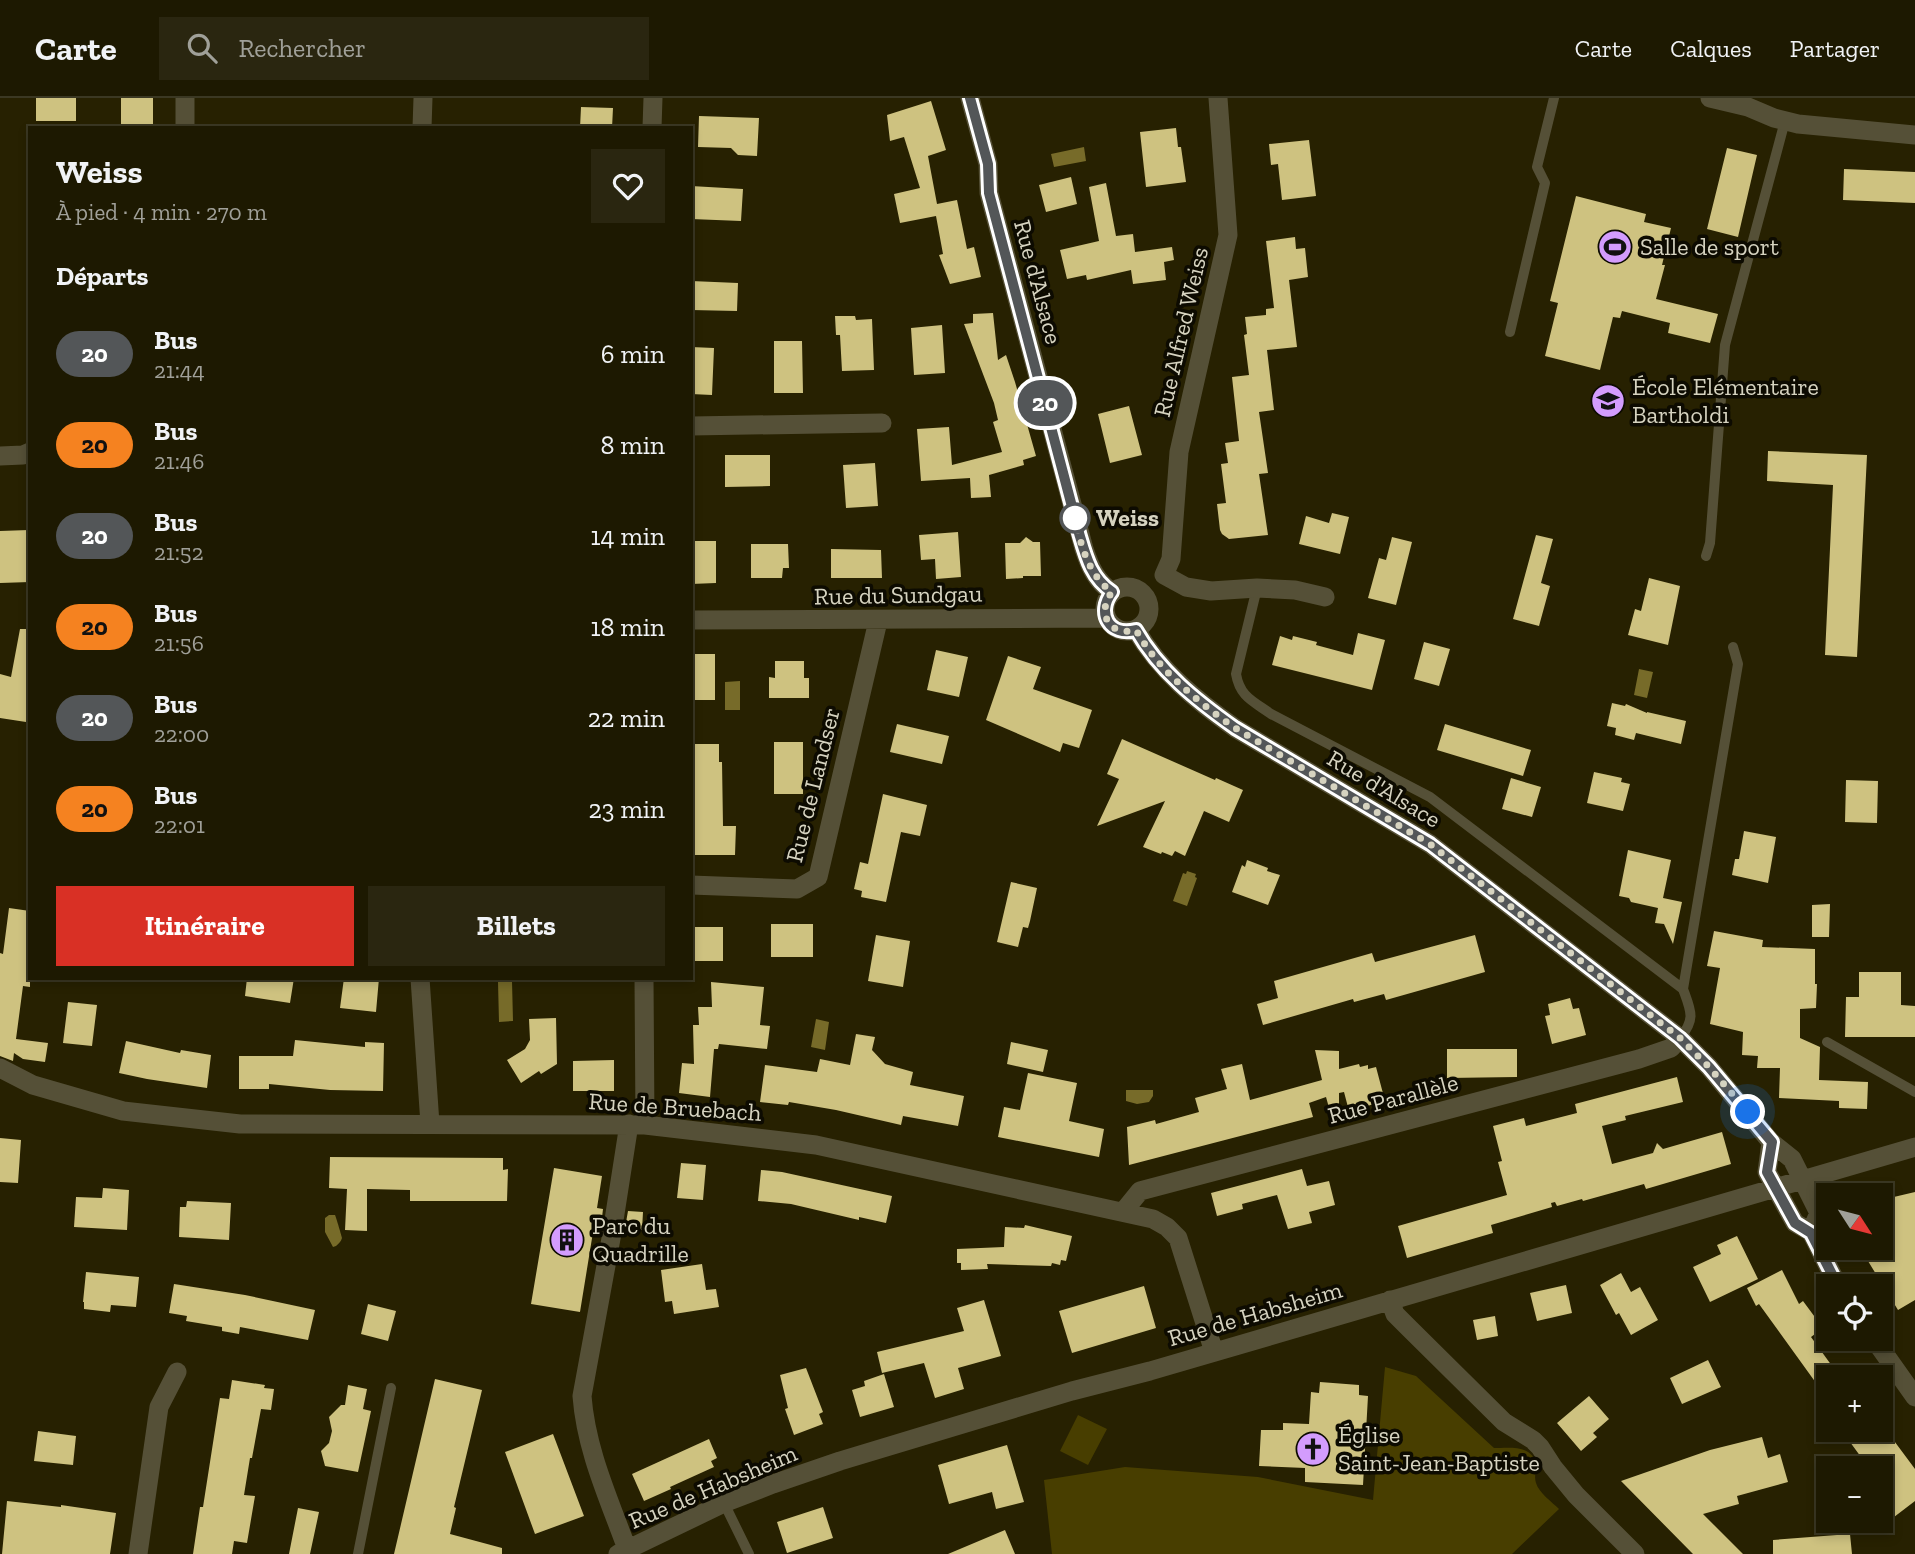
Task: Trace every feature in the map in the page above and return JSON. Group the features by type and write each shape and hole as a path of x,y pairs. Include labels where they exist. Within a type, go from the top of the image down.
{"street":[{"path":"185,98 185,126"},
{"path":"422,126 423,98"},
{"path":"652,126 653,98"},
{"name":"Rue d'Alsace","path":"970,98 988,164 989,193 1077,528 1093,574 1112,592"},
{"name":"Rue Alfred Weiss","path":"1164,575 1171,559 1179,452 1228,235 1218,98"},
{"path":"1710,98 1806,125 1915,135"},
{"path":"693,426 882,423"},
{"path":"0,456 28,453"},
{"path":"1144,594 1152,590 1164,575 1186,587 1211,591 1257,588 1295,590 1325,597"},
{"path":"1125,586 1144,594 1149,614 1142,626 1136,630 1122,631 1110,624 1106,618 1105,604 1112,592 1125,586"},
{"name":"Rue du Sundgau","path":"693,620 1106,618"},
{"name":"Rue de Landser","path":"693,885 797,889 818,877 878,621"},
{"name":"Rue d'Alsace","path":"1136,630 1179,684 1209,709 1235,728 1430,844 1680,1038 1709,1067 1772,1142 1792,1159 1819,1213 1811,1233"},
{"path":"420,980 430,1124"},
{"path":"623,1552 590,1447 582,1396 612,1233 637,1124 644,980"},
{"name":"Rue Parallèle","path":"1123,1212 1140,1191 1639,1059 1671,1048 1680,1038"},
{"name":"Rue de Bruebach","path":"0,1068 33,1085 123,1111 240,1124 637,1124 816,1145 1153,1219 1167,1227 1178,1238 1214,1352"},
{"path":"1772,1142 1767,1172 1795,1223 1811,1233 1832,1274"},
{"name":"Rue de Habsheim","path":"623,1552 724,1503 840,1461 1072,1391 1150,1371 1915,1147"},
{"path":"1390,1300 1395,1314 1504,1422 1533,1440 1576,1495 1635,1554"},
{"path":"1882,1351 1915,1397"},
{"path":"138,1554 159,1407 177,1372"}],"lane":[{"path":"1510,332 1545,183 1537,167 1553,98"},
{"path":"1706,556 1710,543 1725,345 1785,121"},
{"name":"Rue d'Alsace","path":"1257,588 1236,674 1238,687 1247,698 1271,714 1430,797 1683,989"},
{"path":"1680,1038 1689,1027 1691,1011 1683,989 1738,664 1733,647"},
{"path":"1827,1042 1915,1093"},
{"path":"358,1554 391,1388"},
{"path":"724,1503 750,1554"}],"shaded area":[{"path":"1084,147 1086,161 1054,167 1051,154"},
{"path":"1639,669 1653,672 1647,698 1634,695"},
{"path":"740,681 740,710 725,710 725,682"},
{"path":"1187,871 1196,874 1197,878 1187,906 1173,901 1183,873 1186,874"},
{"path":"500,981 512,981 513,1021 499,1022"},
{"path":"816,1019 829,1022 825,1050 811,1047"},
{"path":"1126,1090 1153,1090 1153,1096 1149,1102 1137,1104 1126,1101"},
{"path":"335,1215 342,1238 339,1244 333,1247 325,1232 325,1218"},
{"path":"1385,1367 1416,1376 1494,1448 1520,1449 1531,1454 1536,1466 1535,1479 1538,1487 1559,1509 1512,1554 1052,1554 1044,1480 1125,1467 1258,1477 1373,1500"},
{"path":"1078,1415 1107,1429 1088,1465 1060,1451"}],"building":[{"path":"36,98 76,98 76,121 36,121"},
{"path":"121,98 153,98 153,126 121,126"},
{"path":"931,101 946,150 928,156 937,204 957,200 967,249 974,247 981,277 950,284 939,255 943,254 936,216 900,223 894,194 920,188 904,137 890,141 887,115"},
{"path":"581,107 613,108 612,126 580,126"},
{"path":"699,116 759,118 757,156 738,155 731,148 698,147"},
{"path":"1176,128 1186,182 1146,187 1140,132"},
{"path":"1309,140 1316,196 1282,200 1278,164 1271,165 1269,144"},
{"path":"1727,148 1757,155 1738,237 1707,229"},
{"path":"1844,169 1915,172 1915,203 1843,200"},
{"path":"1071,177 1077,204 1046,212 1039,185"},
{"path":"1106,183 1116,236 1133,234 1135,252 1172,247 1174,260 1164,262 1166,280 1133,284 1131,270 1087,280 1086,275 1067,279 1060,250 1099,241 1089,187"},
{"path":"693,186 743,189 741,221 693,219"},
{"name":"Salle de sport","path":"1576,196 1646,214 1644,222 1671,228 1656,299 1718,314 1710,343 1668,333 1670,323 1622,311 1620,318 1613,317 1600,370 1545,356 1558,303 1550,301"},
{"path":"1295,237 1296,249 1305,248 1308,277 1289,280 1297,347 1267,350 1274,410 1259,412 1268,473 1259,474 1268,535 1229,539 1220,530 1217,504 1226,503 1221,464 1228,463 1225,443 1239,441 1232,377 1249,375 1244,335 1247,334 1245,317 1266,315 1266,309 1274,308 1266,241"},
{"path":"693,281 738,283 737,311 693,310"},
{"path":"993,313 998,360 1006,355 1036,456 1023,460 1024,465 989,475 991,497 971,498 970,478 921,481 917,429 949,427 952,465 1002,452 993,422 998,420 994,403 964,324 973,323 973,314"},
{"path":"835,316 855,316 856,320 872,319 874,370 842,371 840,335 836,335"},
{"path":"942,325 945,373 914,375 911,328"},
{"path":"774,341 802,341 803,393 774,393"},
{"path":"693,347 714,348 712,395 693,394"},
{"path":"1129,406 1142,455 1110,463 1098,414"},
{"path":"1768,451 1867,455 1857,657 1825,655 1833,485 1767,481"},
{"path":"725,455 770,455 770,486 725,487"},
{"path":"875,463 878,506 846,508 843,465"},
{"path":"1332,513 1349,517 1340,554 1299,544 1306,516 1329,523"},
{"path":"28,530 28,582 0,583 0,531"},
{"path":"958,532 961,577 936,579 935,559 921,560 919,535"},
{"path":"1536,535 1553,539 1541,583 1550,586 1539,626 1513,619"},
{"path":"1026,537 1033,542 1040,542 1041,576 1006,579 1005,543 1020,543"},
{"path":"1392,537 1412,542 1396,605 1368,598 1379,558 1386,560"},
{"path":"693,541 716,541 716,583 693,584"},
{"path":"751,544 788,544 789,568 783,568 782,578 751,578"},
{"path":"831,549 881,550 882,578 831,578"},
{"path":"1649,578 1680,586 1668,645 1628,635 1635,609 1641,611"},
{"path":"20,629 28,629 26,722 0,718 0,674 11,677"},
{"path":"1358,633 1385,640 1372,690 1272,665 1280,636 1317,642 1316,645 1353,655"},
{"path":"1424,642 1450,649 1439,686 1414,679"},
{"path":"936,650 968,657 959,697 927,690"},
{"path":"693,654 715,654 715,700 693,700"},
{"path":"1008,656 1041,667 1033,689 1092,710 1079,748 1063,743 1060,752 986,720"},
{"path":"775,661 804,661 804,678 809,678 809,698 769,698 769,677 775,678"},
{"path":"1612,703 1626,704 1647,713 1686,721 1681,744 1636,733 1634,740 1615,735 1616,728 1607,726"},
{"path":"897,724 949,736 942,764 890,752"},
{"path":"1445,724 1531,750 1523,776 1437,750"},
{"path":"1122,739 1243,790 1229,822 1204,811 1185,856 1175,851 1172,856 1162,852 1161,854 1143,847 1165,801 1097,826 1119,779 1107,774"},
{"path":"774,742 803,742 803,794 774,794"},
{"path":"693,744 719,744 719,762 722,762 723,826 736,826 735,855 693,855"},
{"path":"1594,772 1622,778 1621,782 1630,784 1623,811 1587,803"},
{"path":"1511,778 1541,787 1532,817 1502,809"},
{"path":"1846,780 1878,781 1877,823 1845,822"},
{"path":"883,794 927,805 920,836 901,832 886,902 861,897 862,891 854,889 860,862 868,864"},
{"path":"1744,831 1776,837 1768,883 1732,875 1735,859 1739,859"},
{"path":"1628,850 1671,860 1663,898 1682,902 1673,944 1664,924 1655,923 1658,908 1631,902 1629,898 1619,896"},
{"path":"1247,860 1280,875 1268,905 1232,892 1242,865 1245,867"},
{"path":"1011,882 1037,888 1028,928 1023,927 1018,947 997,942"},
{"path":"1830,904 1829,937 1812,937 1812,905"},
{"path":"9,908 28,911 30,987 23,986 16,1039 48,1043 45,1062 23,1059 14,1053 13,1061 0,1056 0,953 3,954"},
{"path":"771,924 813,924 813,957 771,957"},
{"path":"694,927 723,927 723,961 693,961"},
{"path":"1714,931 1763,940 1762,947 1815,949 1816,1008 1800,1009 1800,1038 1820,1047 1819,1080 1868,1082 1867,1109 1839,1108 1839,1101 1779,1098 1780,1068 1757,1068 1758,1056 1742,1055 1743,1032 1710,1024 1720,968 1707,966"},
{"path":"876,935 910,941 903,987 868,981"},
{"path":"1475,935 1485,972 1386,1000 1384,994 1354,1002 1353,999 1263,1025 1257,1004 1278,998 1274,981 1372,953 1375,962"},
{"path":"1859,972 1901,972 1901,1005 1915,1006 1915,1037 1845,1037 1846,997 1859,997"},
{"path":"247,980 294,980 290,1003 245,996"},
{"path":"344,980 379,980 376,1012 340,1008"},
{"path":"711,982 764,987 760,1025 770,1026 767,1049 719,1044 718,1049 714,1049 710,1097 679,1093 682,1063 694,1064 693,1025 699,1025 698,1007 712,1007"},
{"path":"1570,998 1573,1009 1579,1008 1586,1035 1552,1044 1545,1016 1550,1015 1548,1004"},
{"path":"68,1002 97,1005 92,1046 63,1043"},
{"path":"556,1018 557,1064 541,1074 539,1071 521,1083 507,1060 525,1049 530,1040 529,1019"},
{"path":"856,1034 875,1037 872,1050 885,1064 913,1072 910,1085 964,1096 958,1126 903,1116 901,1125 789,1102 788,1105 760,1102 765,1065 817,1072 820,1059 850,1065"},
{"path":"295,1040 365,1047 365,1042 384,1043 383,1091 330,1090 269,1084 269,1089 239,1089 239,1056 293,1056"},
{"path":"126,1041 180,1053 181,1050 211,1055 207,1088 119,1073"},
{"path":"1011,1042 1048,1050 1043,1072 1007,1064"},
{"path":"1447,1049 1517,1049 1517,1077 1447,1078"},
{"path":"1315,1050 1339,1051 1339,1069 1359,1064 1360,1067 1368,1065 1368,1069 1376,1067 1385,1101 1349,1111 1344,1092 1339,1093 1339,1121 1333,1122 1326,1097 1309,1103 1313,1117 1129,1165 1127,1127 1155,1120 1156,1124 1199,1112 1195,1098 1227,1089 1221,1069 1242,1064 1250,1100 1322,1080"},
{"path":"614,1060 614,1091 573,1091 573,1061"},
{"path":"1028,1073 1077,1083 1069,1121 1104,1129 1099,1157 998,1137 1004,1107 1020,1110"},
{"path":"1677,1077 1683,1102 1625,1116 1626,1120 1602,1126 1612,1164 1653,1153 1657,1143 1663,1149 1722,1132 1731,1164 1646,1189 1644,1184 1583,1201 1582,1199 1557,1206 1555,1202 1551,1203 1552,1207 1491,1225 1493,1233 1407,1258 1398,1226 1507,1195 1498,1162 1502,1161 1493,1126 1524,1118 1526,1126 1577,1113 1575,1104"},
{"path":"0,1138 21,1140 18,1183 0,1182"},
{"path":"330,1157 503,1158 503,1170 508,1169 507,1201 410,1201 410,1190 367,1189 367,1231 345,1230 347,1189 329,1188"},
{"path":"681,1163 706,1165 703,1200 677,1198"},
{"name":"Parc du Quadrille","path":"554,1168 602,1176 597,1208 603,1209 601,1226 594,1226 580,1312 531,1304"},
{"path":"1302,1169 1307,1186 1329,1181 1335,1205 1309,1212 1312,1223 1288,1229 1277,1195 1242,1204 1243,1209 1217,1216 1211,1193"},
{"path":"761,1170 782,1172 892,1196 886,1223 859,1217 859,1220 791,1204 758,1201"},
{"path":"103,1188 129,1190 127,1230 74,1227 76,1197 102,1198"},
{"path":"1915,1192 1915,1300 1898,1310 1893,1302 1893,1274 1876,1274 1867,1260 1894,1260 1894,1197"},
{"path":"187,1201 231,1203 229,1240 179,1237 180,1207 186,1207"},
{"path":"628,1211 643,1212 642,1230 625,1228"},
{"path":"1025,1225 1072,1236 1066,1261 1061,1260 1060,1265 1052,1263 1051,1266 987,1264 988,1269 961,1270 961,1263 957,1263 957,1249 1004,1247 1005,1227 1024,1228"},
{"path":"1737,1236 1758,1279 1710,1302 1693,1267 1721,1254 1717,1245"},
{"path":"702,1264 706,1290 716,1289 719,1307 674,1314 672,1301 665,1302 661,1270"},
{"path":"1782,1270 1799,1304 1803,1301 1816,1319 1816,1333 1811,1337 1816,1344 1816,1351 1821,1351 1831,1365 1816,1365 1816,1383 1759,1304 1756,1306 1747,1288"},
{"path":"86,1272 139,1277 136,1307 111,1305 110,1312 84,1309"},
{"path":"1621,1273 1631,1292 1640,1287 1658,1320 1631,1335 1619,1313 1616,1315 1600,1285"},
{"path":"174,1284 315,1310 308,1340 240,1327 239,1334 222,1331 222,1327 186,1321 187,1316 169,1313"},
{"path":"1566,1285 1572,1313 1537,1321 1530,1293"},
{"path":"1144,1286 1156,1328 1072,1353 1059,1311"},
{"path":"984,1300 1001,1356 958,1368 964,1389 935,1398 924,1363 882,1373 877,1352 964,1331 957,1308"},
{"path":"368,1304 396,1311 388,1341 361,1334"},
{"path":"1495,1316 1498,1336 1477,1340 1473,1320"},
{"path":"1708,1360 1721,1387 1682,1404 1670,1378"},
{"path":"806,1368 823,1412 819,1414 823,1424 794,1435 785,1409 788,1408 780,1375"},
{"path":"884,1374 894,1407 860,1417 852,1390 865,1386 864,1381"},
{"path":"435,1379 482,1390 450,1534 502,1548 502,1554 394,1554"},
{"path":"232,1380 274,1389 271,1410 261,1409 250,1458 244,1495 255,1496 247,1543 234,1541 232,1554 193,1554 220,1398 229,1399"},
{"name":"Église Saint-Jean-Baptiste","path":"1320,1382 1359,1385 1359,1395 1368,1396 1363,1485 1305,1482 1305,1468 1259,1466 1261,1430 1283,1430 1283,1423 1309,1424 1311,1392 1319,1393"},
{"path":"348,1385 367,1389 363,1409 371,1411 358,1472 325,1466 321,1451 329,1443 332,1431 329,1417 341,1405 345,1405"},
{"path":"1589,1396 1609,1419 1593,1433 1597,1437 1581,1451 1557,1423"},
{"path":"38,1431 76,1436 73,1465 34,1461"},
{"path":"553,1434 584,1516 535,1534 505,1452"},
{"path":"1762,1437 1768,1458 1780,1454 1788,1482 1737,1496 1739,1504 1703,1514 1743,1554 1693,1554 1621,1481 1710,1450"},
{"path":"709,1439 717,1458 711,1461 714,1467 644,1501 632,1474"},
{"path":"1893,1439 1915,1469 1915,1501 1893,1518 1893,1456 1860,1456 1850,1442 1893,1442"},
{"path":"1007,1445 1024,1502 996,1509 992,1492 949,1504 938,1465"},
{"path":"7,1501 116,1513 110,1554 2,1554"},
{"path":"823,1507 833,1538 787,1553 777,1522"},
{"path":"298,1508 319,1512 310,1554 289,1554"},
{"path":"1005,1530 1015,1554 948,1554"},
{"path":"1850,1534 1852,1554 1773,1554 1773,1540"}],"bus line":[{"name":"20","path":"970,98 988,164 989,193 1079,533 1093,574 1112,592 1107,598 1104,611 1110,624 1122,631 1136,630 1179,684 1235,728 1430,844 1680,1038 1709,1067 1772,1142 1767,1172 1795,1223 1811,1233 1832,1274"}],"place":[{"name":"Salle de sport","path":"1615,247"},
{"name":"École Elémentaire Bartholdi","path":"1608,401"},
{"name":"Weiss","path":"1075,518"},
{"name":"Parc du Quadrille","path":"567,1240"},
{"name":"Église Saint-Jean-Baptiste","path":"1313,1449"}],"route":[{"path":"1075,518 1093,574 1112,592 1107,598 1104,611 1110,624 1122,631 1136,630 1179,684 1235,728 1430,844 1680,1038 1748,1112"}]}
